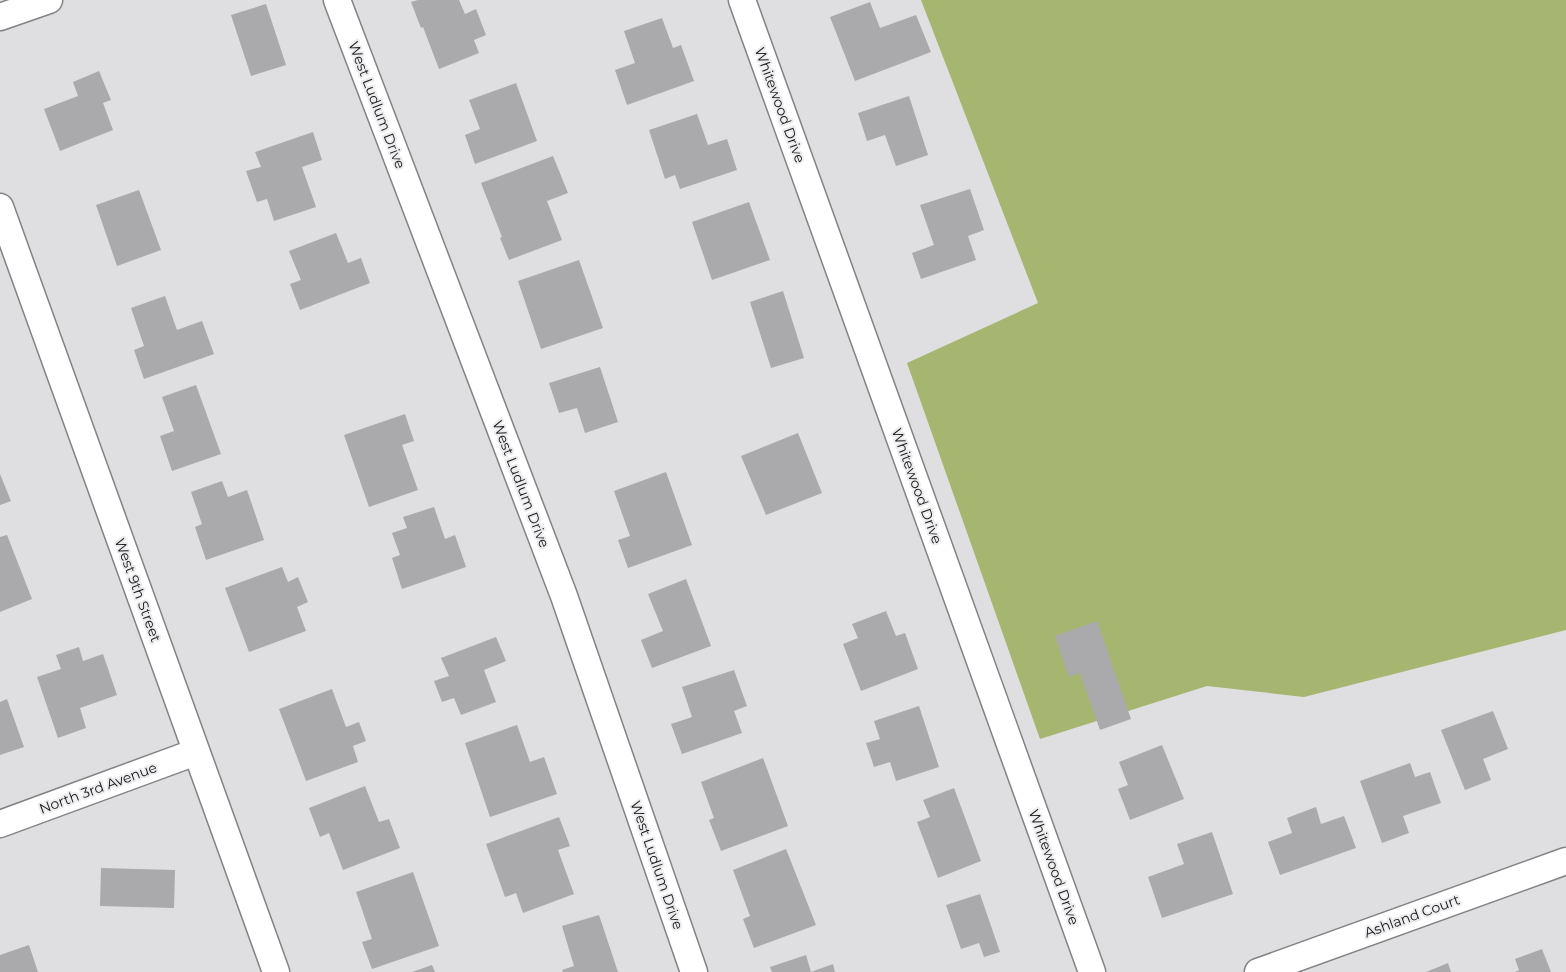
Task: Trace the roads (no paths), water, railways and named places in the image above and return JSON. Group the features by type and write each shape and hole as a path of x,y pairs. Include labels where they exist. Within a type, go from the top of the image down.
{"street":[{"path":"0,16 49,0"},
{"name":"West Ludlum Drive","path":"337,0 564,596 694,972"},
{"name":"Whitewood Drive","path":"742,0 1092,972"},
{"name":"West 9th Street","path":"0,207 276,972"},
{"name":"North 3rd Avenue","path":"0,824 196,752"},
{"name":"Ashland Court","path":"1258,972 1566,860"}]}
